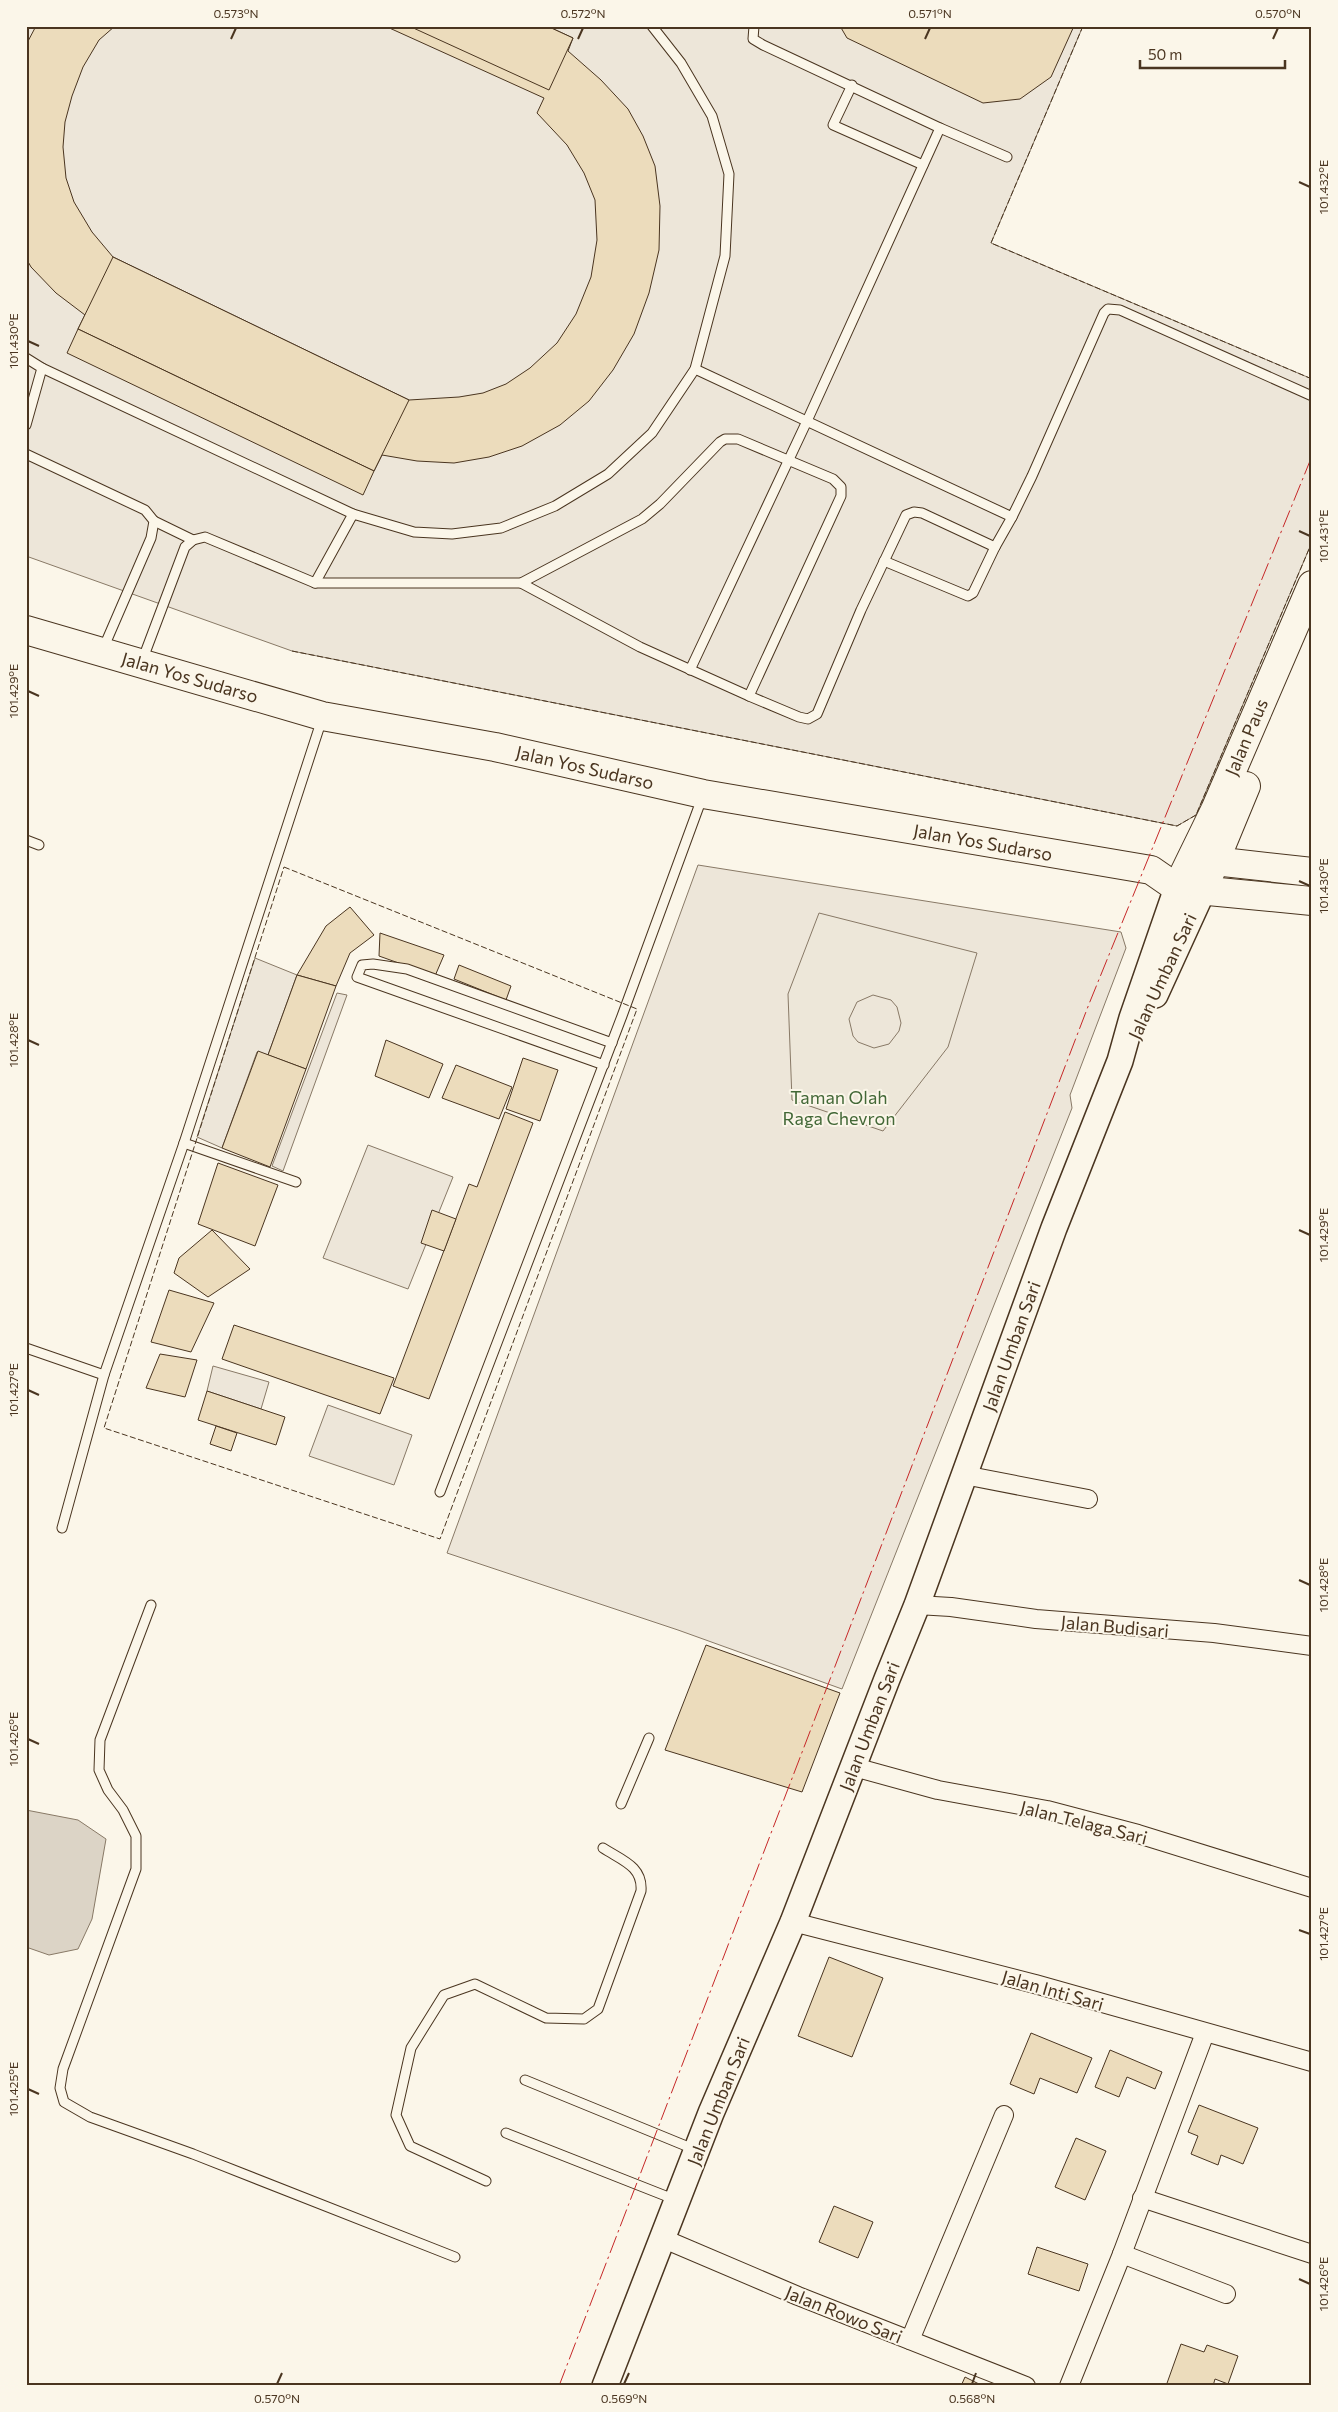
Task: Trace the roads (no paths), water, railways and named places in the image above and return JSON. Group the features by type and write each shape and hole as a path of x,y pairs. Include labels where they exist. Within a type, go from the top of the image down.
{"main road":[{"name":"Jalan Paus","path":"1202,860 1215,810 1312,585"},
{"name":"Jalan Yos Sudarso","path":"26,630 322,716 495,747 703,794 1151,870 1190,889 1312,901"},
{"name":"Jalan Paus","path":"1190,889 1202,860 1312,630"},
{"name":"Jalan Yos Sudarso","path":"1151,870 1202,860 1312,872"},
{"name":"Jalan Umban Sari","path":"606,2386 711,2113 793,1922 918,1605 1054,1228 1120,1060 1143,1023 1190,889"}],"street":[{"path":"964,1475 1088,1499"},
{"name":"Jalan Budisari","path":"918,1605 951,1607 1046,1620 1214,1633 1312,1646"},
{"name":"Jalan Telaga Sari","path":"854,1767 938,1790 1047,1810 1138,1834 1312,1888"},
{"name":"Jalan Inti Sari","path":"793,1922 1035,1984 1205,2034 1312,2062"},
{"path":"1069,2386 1122,2254 1205,2034"},
{"path":"910,2340 1004,2115"},
{"path":"1142,2198 1312,2254"},
{"name":"Jalan Rowo Sari","path":"664,2239 798,2296 1026,2386"},
{"path":"1122,2254 1226,2294"}],"lane":[{"path":"26,358 42,368 353,514 414,532 452,534 501,528 555,506 608,474 652,432 695,369 725,256 729,174 712,116 681,63 652,26"},
{"path":"754,26 753,39 763,45 852,85 940,128 1007,157"},
{"path":"852,85 832,125 923,165"},
{"path":"690,670 807,421 940,128"},
{"path":"884,561 968,596 974,593 995,547 1032,476 1104,314 1108,309 1120,310 1312,396"},
{"path":"26,425 42,368"},
{"path":"695,369 1012,517"},
{"path":"141,663 170,582 185,547 193,540 205,537 315,584 521,583 642,519 660,504 725,439 738,440 788,460 833,479 841,487 841,496 749,696"},
{"path":"26,454 145,510 154,521 193,540"},
{"path":"521,583 640,647 749,696 808,719 817,714 906,515 914,512 922,513 995,547"},
{"path":"315,584 353,514"},
{"path":"102,652 151,538 154,521"},
{"path":"62,1528 104,1375 184,1143 322,716"},
{"path":"440,1492 604,1065 703,794"},
{"path":"26,840 39,845"},
{"path":"604,1065 357,977 362,965 373,964 407,970 612,1043"},
{"path":"184,1143 296,1182"},
{"path":"26,1348 104,1375"},
{"path":"151,1605 100,1740 99,1770 108,1790 123,1810 136,1836 136,1869 63,2069 60,2088 64,2102 90,2117 192,2154 455,2257"},
{"path":"621,1804 649,1738"},
{"path":"486,2181 410,2146 396,2115 411,2048 444,1995 475,1984 546,2018 584,2019 598,2009 641,1891 642,1880 633,1868 603,1848"},
{"path":"525,2080 697,2150"},
{"path":"506,2133 677,2200"}],"park label":[{"name":"Taman Olah Raga Chevron","path":"839,1107"}]}
